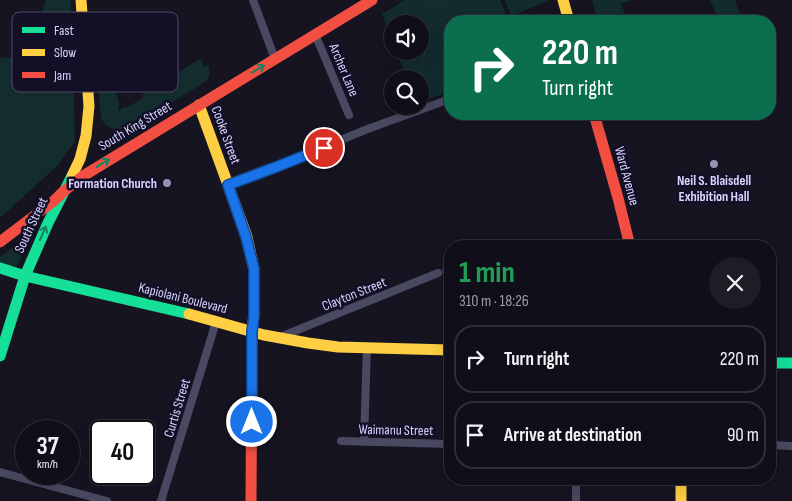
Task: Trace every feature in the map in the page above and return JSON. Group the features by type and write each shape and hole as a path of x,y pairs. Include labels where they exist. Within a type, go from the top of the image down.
{"main road":[{"name":"South King Street","path":"0,242 88,172 372,0"},
{"path":"563,0 567,15"},
{"name":"South Street","path":"0,356 25,276 48,223 80,159 88,124 88,92"},
{"name":"Cooke Street","path":"199,105 246,237 254,269 251,501"},
{"name":"Ward Avenue","path":"596,120 628,240"},
{"name":"Kapiolani Boulevard","path":"0,268 25,276 191,314 278,338 319,345 444,350"},
{"path":"776,363 792,363"},
{"path":"681,485 681,501"}],"street":[{"path":"253,0 275,59"},
{"name":"Archer Lane","path":"315,34 349,115"},
{"path":"228,185 365,130 444,101"},
{"name":"Clayton Street","path":"278,338 444,271"},
{"name":"Curtis Street","path":"161,501 216,322"},
{"path":"364,442 367,348"},
{"name":"Waimanu Street","path":"341,441 444,444"},
{"path":"776,446 792,446"},
{"path":"0,472 107,501"},
{"path":"576,485 576,501"}],"green space":[{"path":"46,0 71,0 71,12 42,12"},
{"path":"405,0 500,0 506,15 444,15 444,94 429,99 429,70 403,70 400,60 429,60 429,15 384,15 384,19 382,14"},
{"path":"505,0 548,0 513,15 511,15"},
{"path":"592,0 631,0 621,4 626,15 596,15"},
{"path":"710,0 735,0 740,15 716,15"},
{"path":"0,57 12,58 12,92 74,92 75,142 58,165 0,218"},
{"path":"201,58 204,67 208,65 210,75 205,82 130,128 113,129 106,125 101,118 99,92 116,92 119,101 118,111 143,98 142,95 147,92 178,92 178,72"},
{"path":"33,233 16,267 0,265 0,257"}],"traffic: fast":[{"path":"0,356 25,276 48,223 72,176"},
{"path":"0,268 25,276 189,314"},
{"path":"776,363 792,363"}],"traffic: slow":[{"path":"81,0 82,12"},
{"path":"563,0 567,15"},
{"path":"72,176 80,159 86,136 89,106 88,92"},
{"path":"199,105 247,237 254,269 254,314"},
{"path":"189,314 264,335 308,343 338,347 444,350"},
{"path":"681,485 681,501"}],"traffic: jam":[{"path":"0,242 83,176 372,0"},
{"path":"596,120 628,240"},
{"path":"251,501 252,332 254,314"}],"place":[{"name":"Neil S. Blaisdell Exhibition Hall","path":"714,164"},
{"name":"Formation Church","path":"167,183"}],"route":[{"path":"252,422 254,269 246,237 228,185 324,148"}]}
